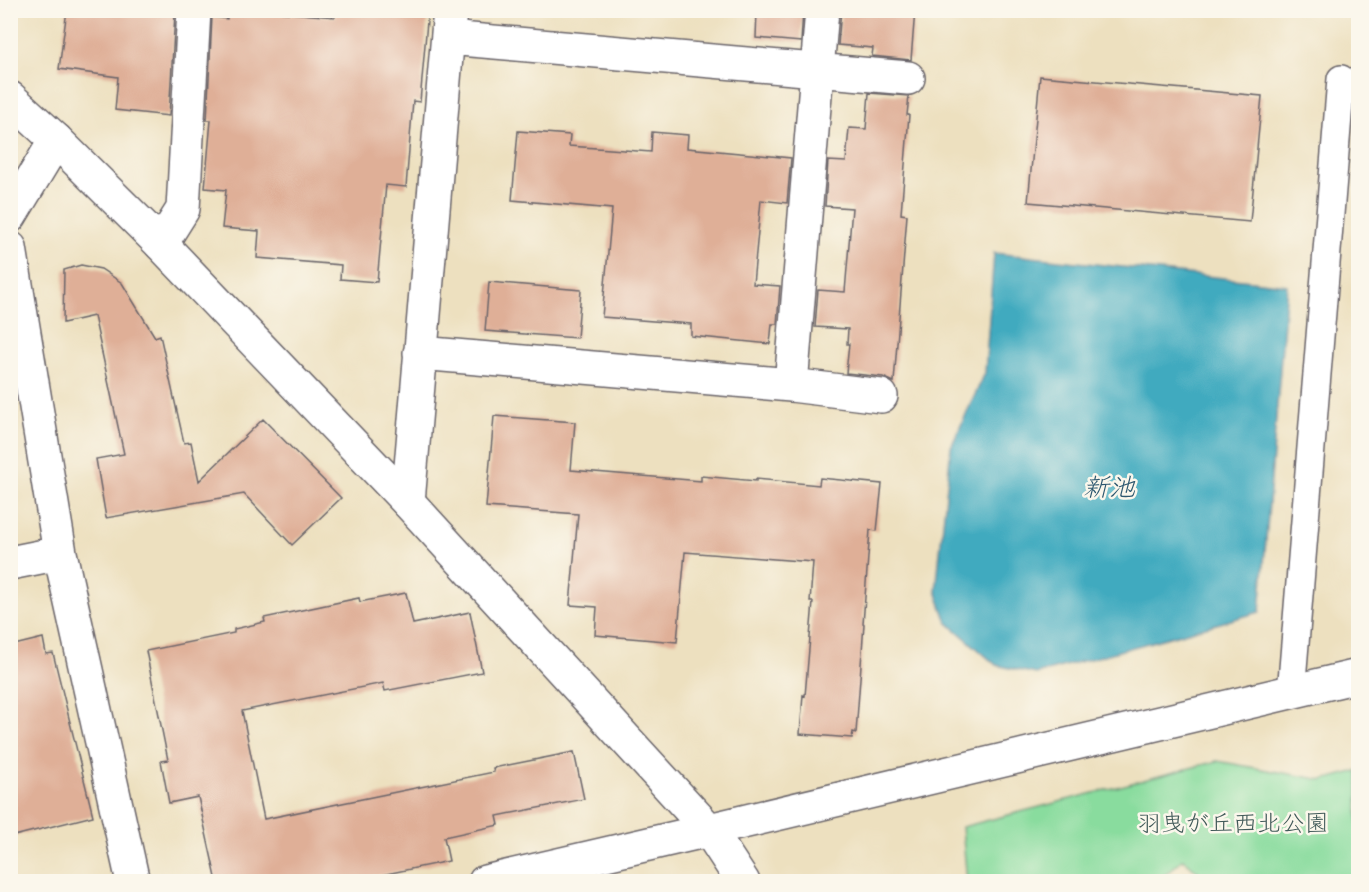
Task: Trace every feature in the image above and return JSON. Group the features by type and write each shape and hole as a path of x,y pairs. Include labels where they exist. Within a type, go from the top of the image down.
{"street":[{"path":"161,244 183,209 194,10"},
{"path":"791,385 822,10"},
{"path":"408,502 449,25 817,70 908,78"},
{"path":"10,98 161,244 408,502 709,830 743,882"},
{"path":"10,216 56,140"},
{"path":"10,248 60,553 134,882"},
{"path":"420,353 791,385 881,396"},
{"path":"10,563 60,553"},
{"path":"485,882 1359,676"}],"lane":[{"path":"1291,693 1341,79"}],"green space":[{"name":"羽曳が丘西北公園","path":"1217,761 1323,780 1358,771 1358,881 1209,881 1183,859 1158,881 967,881 962,827"}],"water":[{"name":"新池","path":"994,253 1287,285 1260,612 1036,674 996,665 947,622 936,591 951,447 985,373"}],"building":[{"path":"67,10 156,10 175,13 169,116 115,110 118,77 59,69"},
{"path":"228,10 335,17 336,10 428,10 420,102 413,101 406,187 386,185 377,282 340,279 341,265 257,258 259,231 222,228 226,190 205,188 211,120 207,120 212,17 227,19"},
{"path":"757,10 803,10 801,42 756,38"},
{"path":"841,10 915,10 911,60 872,56 873,48 838,45"},
{"path":"1040,76 1262,96 1250,222 1028,202"},
{"path":"869,93 909,96 901,214 907,215 894,382 883,377 846,373 848,329 815,327 818,290 845,292 852,208 825,206 828,161 846,162 849,128 866,129"},
{"path":"518,131 570,135 569,146 651,152 652,132 688,135 687,148 791,158 787,203 761,200 753,284 780,286 777,324 772,324 770,344 691,336 691,324 602,317 612,209 512,200"},
{"path":"81,265 101,269 122,283 155,337 160,335 184,443 191,442 199,481 263,419 341,498 292,545 244,494 106,518 96,459 124,454 94,316 63,323 64,270"},
{"path":"489,282 581,290 577,338 485,331"},
{"path":"494,416 575,422 571,470 701,481 701,476 819,485 820,478 882,484 877,531 870,530 856,733 853,732 852,738 800,734 813,602 810,602 813,562 685,552 677,642 595,635 597,607 570,605 578,514 486,507"},
{"path":"406,593 413,624 470,612 482,672 385,691 383,683 242,711 264,819 494,772 493,768 574,752 584,799 497,816 499,825 444,837 449,861 348,882 217,882 198,797 169,803 161,761 168,760 146,651 234,633 234,629 265,622 264,618 359,598 360,602"},
{"path":"43,638 46,654 53,653 93,816 10,837 10,646"}]}
